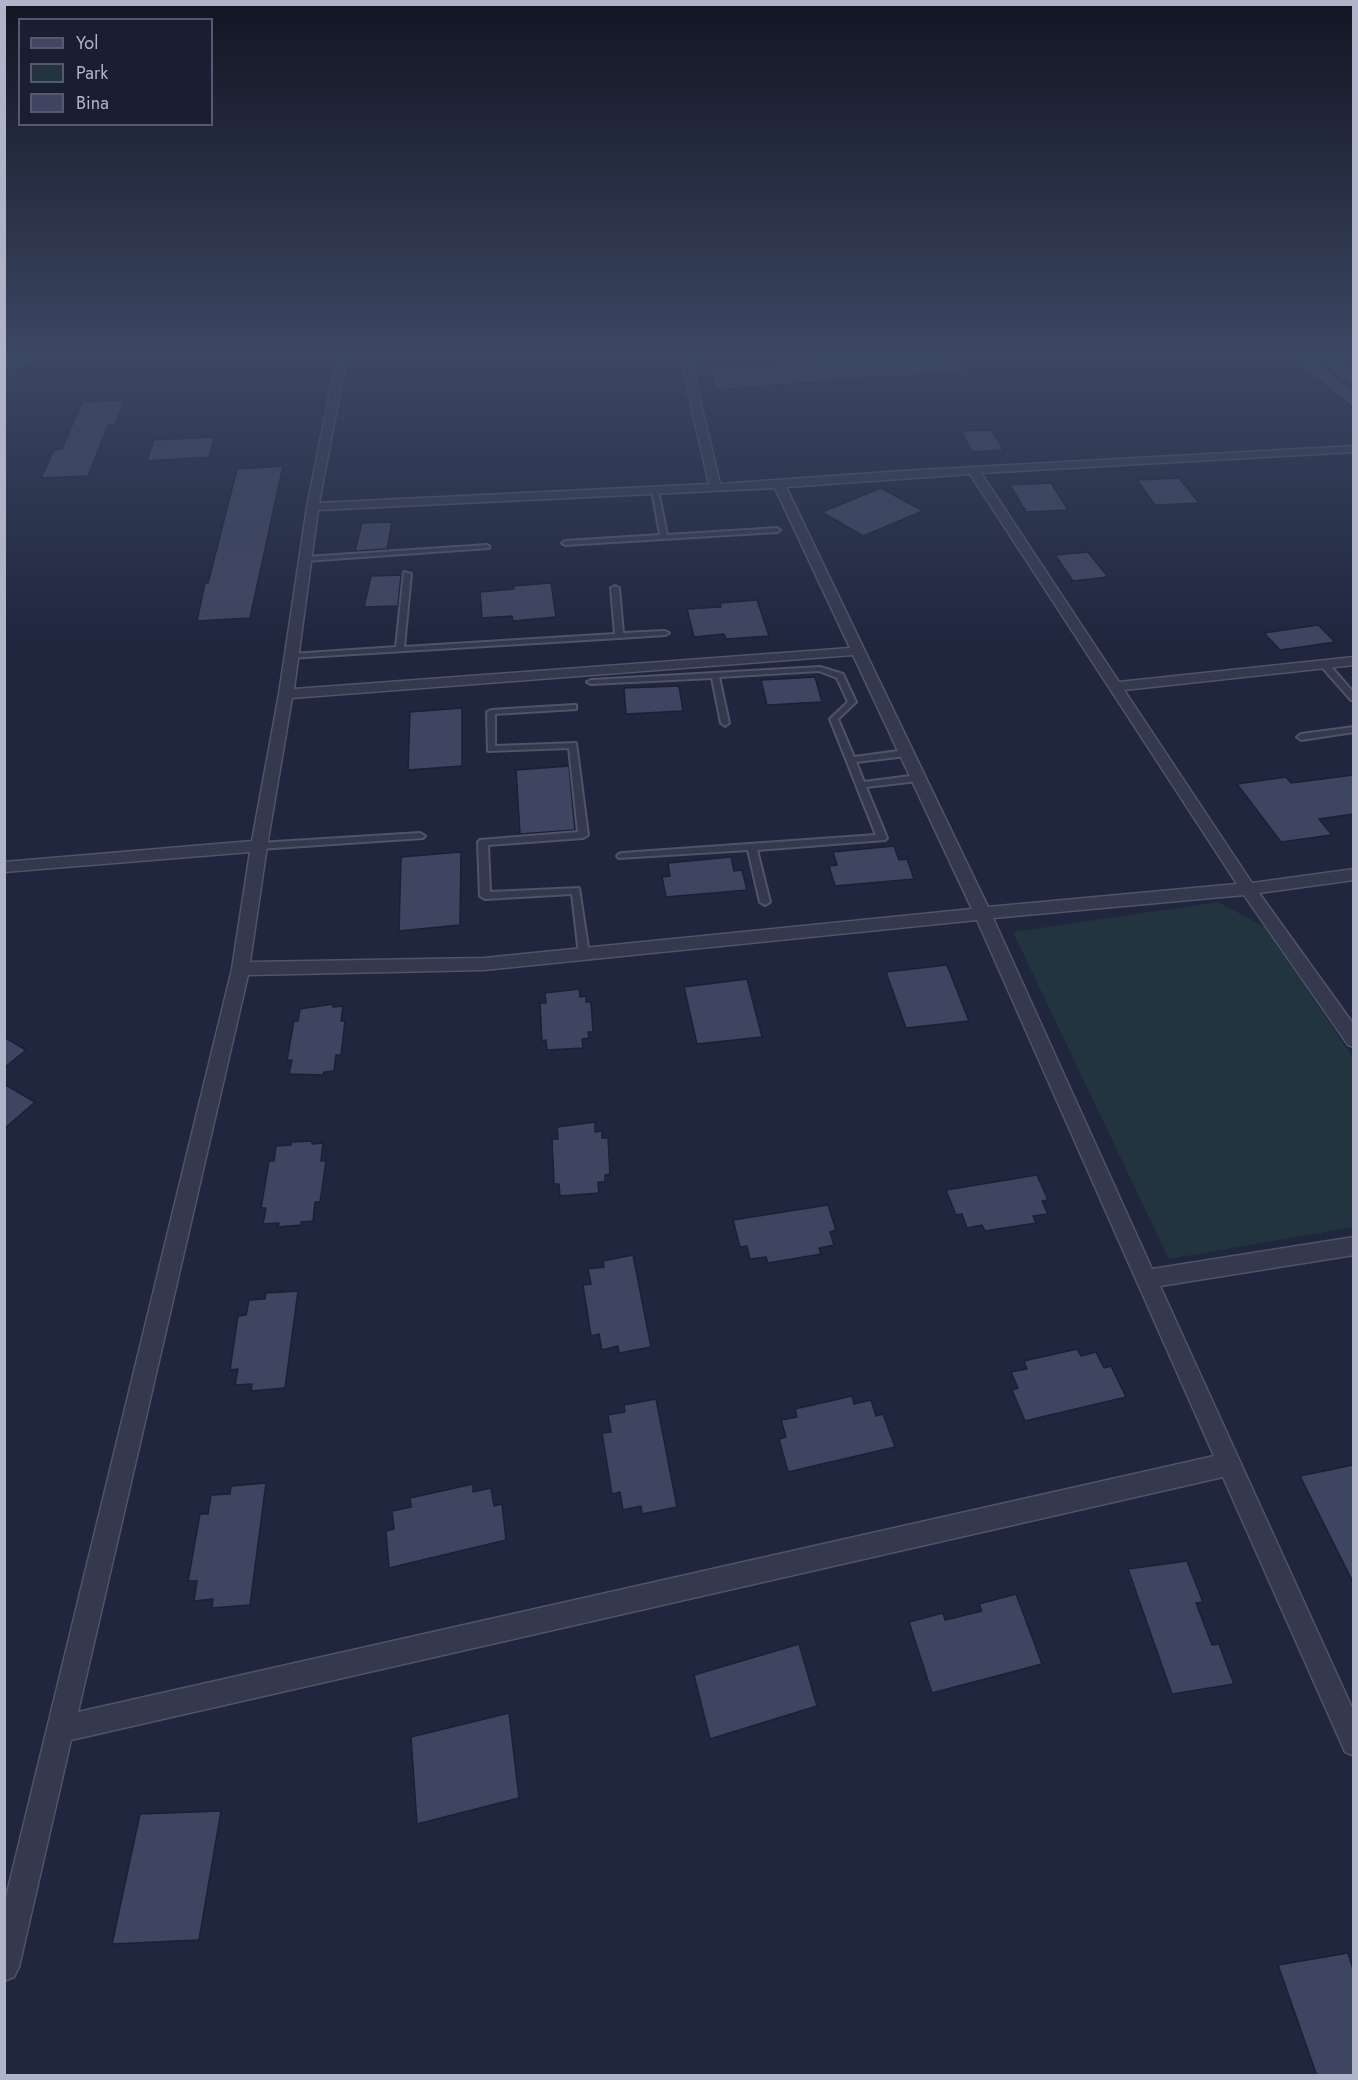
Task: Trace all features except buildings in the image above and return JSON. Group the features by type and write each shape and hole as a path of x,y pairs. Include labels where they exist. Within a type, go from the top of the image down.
{"street":[{"path":"4,1967 241,969 323,453"},
{"path":"707,453 715,487"},
{"path":"313,507 779,484 973,470 1279,453"},
{"path":"973,470 1248,889 1353,1040"},
{"path":"779,484 983,915 1353,1743"},
{"path":"286,694 858,651"},
{"path":"1115,687 1353,661"},
{"path":"4,867 259,846"},
{"path":"241,969 484,964 794,931 1248,889 1353,874"},
{"path":"1146,1279 1353,1246"},
{"path":"61,1729 1229,1464"}],"lane":[{"path":"655,490 664,538"},
{"path":"565,543 777,530"},
{"path":"305,559 487,547"},
{"path":"400,649 406,574"},
{"path":"615,588 619,636"},
{"path":"292,656 665,633"},
{"path":"1323,664 1353,698"},
{"path":"591,682 820,669 840,676 852,702 834,719 882,838 622,856"},
{"path":"716,675 725,723"},
{"path":"573,707 491,712 491,749 573,745 583,835 483,842 485,897 576,890 584,954"},
{"path":"1301,737 1353,729"},
{"path":"850,760 906,753"},
{"path":"861,785 918,778"},
{"path":"259,846 420,836"},
{"path":"752,847 765,902"}],"green space":[{"path":"1218,902 1265,927 1353,1058 1353,1227 1169,1259 1013,932"}]}
